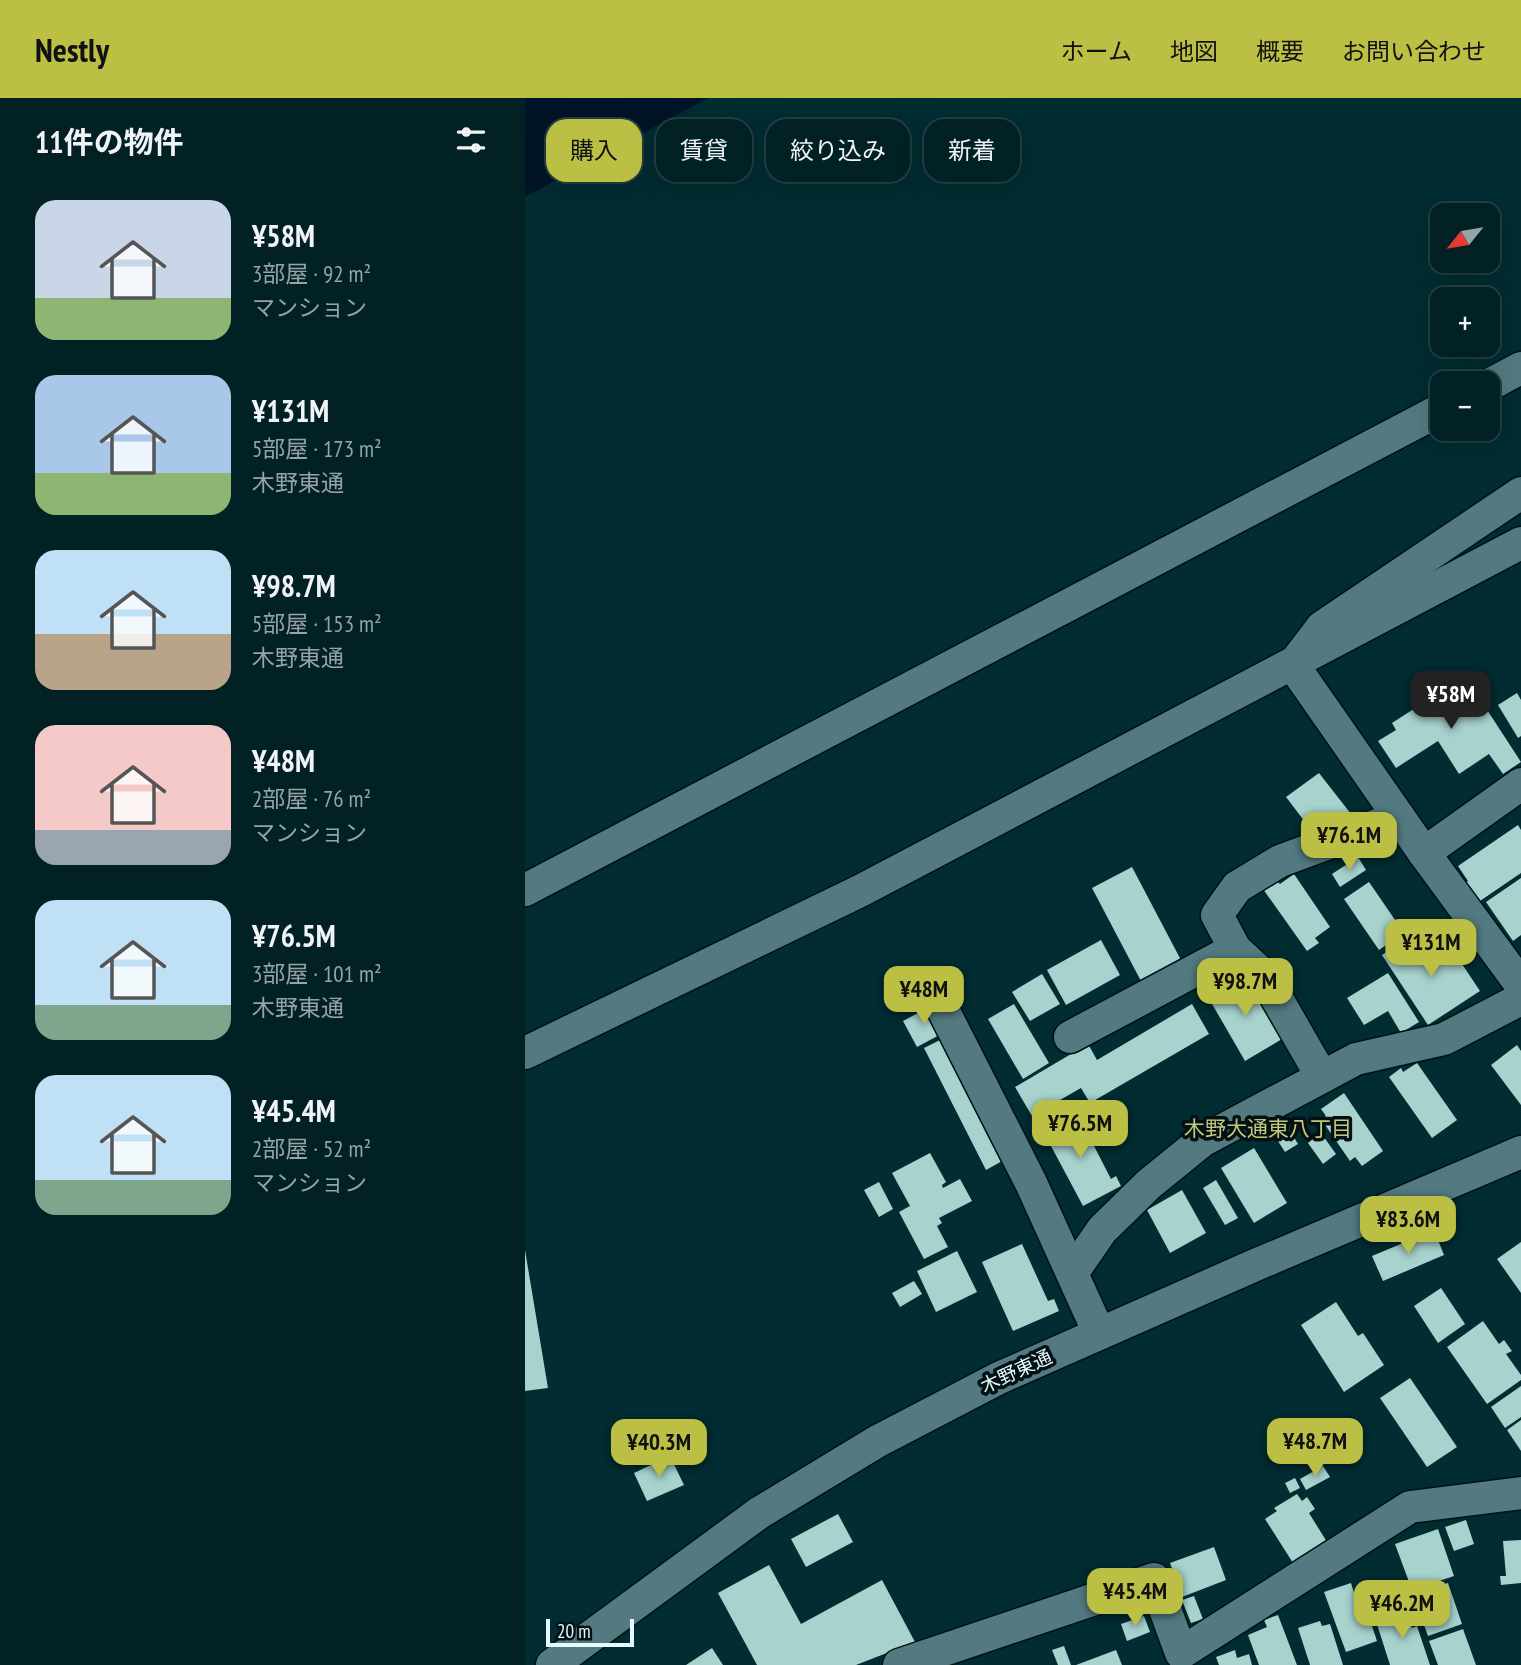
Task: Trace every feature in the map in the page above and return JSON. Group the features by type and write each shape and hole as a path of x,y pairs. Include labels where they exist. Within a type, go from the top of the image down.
{"street":[{"path":"1500,379 1521,368"},
{"path":"525,890 1430,416"},
{"path":"1293,665 1322,627 1521,493"},
{"path":"525,1053 860,891 1521,543"},
{"path":"1073,1272 1102,1230 1149,1184 1202,1140 1356,1059 1444,1039 1519,980 1424,853 1293,665"},
{"path":"1424,853 1521,784"},
{"path":"1322,1077 1264,976 1235,949 1217,915 1237,887 1280,861 1399,817"},
{"path":"1070,1037 1235,949"},
{"path":"933,990 1073,1272 1100,1333"},
{"name":"木野東通","path":"552,1665 759,1513 878,1441 999,1378 1521,1153"},
{"path":"899,1665 962,1654 1154,1579 1181,1653 1410,1507 1521,1493"}],"water":[{"path":"525,98 708,98 669,119 656,119 656,126 642,134 642,119 546,119 546,182 553,182 525,197"}],"building":[{"path":"1465,676 1521,762 1503,774 1489,754 1459,774 1438,741 1396,768 1378,741 1396,730 1392,723"},
{"path":"1517,693 1521,700 1521,736 1518,738 1498,705"},
{"path":"1319,773 1351,814 1318,839 1286,797"},
{"path":"1518,825 1521,830 1521,873 1477,903 1464,884 1468,881 1458,866"},
{"path":"1358,857 1366,870 1340,887 1332,874"},
{"path":"1132,867 1182,962 1142,983 1092,888"},
{"path":"1294,874 1330,927 1315,938 1319,943 1307,951 1263,889 1276,880 1280,884"},
{"path":"1521,878 1521,935 1513,941 1486,902"},
{"path":"1369,882 1404,933 1379,950 1344,899"},
{"path":"1410,936 1427,962 1450,946 1480,991 1428,1025 1382,955"},
{"path":"1101,940 1120,975 1066,1005 1047,970"},
{"path":"1388,973 1419,1022 1401,1033 1388,1011 1364,1025 1347,998"},
{"path":"1042,974 1060,1004 1030,1021 1012,992"},
{"path":"1245,975 1282,1039 1245,1061 1208,997"},
{"path":"1014,1004 1049,1063 1023,1079 988,1019"},
{"path":"1192,1004 1209,1034 1090,1103 1081,1088 1032,1116 1015,1087 1088,1044 1097,1060"},
{"path":"931,1006 945,1032 917,1047 903,1021"},
{"path":"942,1039 1004,1160 986,1170 924,1048"},
{"path":"1517,1045 1521,1051 1521,1105 1491,1065"},
{"path":"1417,1063 1457,1120 1432,1138 1389,1077 1401,1068 1403,1072"},
{"path":"1344,1093 1383,1151 1362,1166 1355,1157 1350,1161 1321,1119 1326,1116 1321,1109"},
{"path":"1077,1113 1111,1179 1116,1176 1121,1186 1083,1206 1043,1131"},
{"path":"1287,1126 1298,1144 1285,1152 1274,1135"},
{"path":"1321,1133 1336,1154 1323,1164 1308,1143"},
{"path":"1254,1148 1287,1203 1254,1223 1221,1168"},
{"path":"930,1153 946,1182 942,1185 943,1188 960,1179 972,1201 939,1218 942,1223 937,1226 948,1247 924,1259 899,1212 910,1206 892,1173"},
{"path":"1216,1180 1238,1218 1225,1225 1203,1188"},
{"path":"879,1182 893,1209 879,1217 864,1190"},
{"path":"1182,1190 1206,1233 1170,1253 1147,1210"},
{"path":"1434,1230 1444,1255 1383,1281 1372,1256"},
{"path":"1521,1242 1521,1293 1497,1259"},
{"path":"1022,1244 1048,1301 1054,1299 1059,1311 1013,1331 982,1262"},
{"path":"525,1250 548,1388 525,1391"},
{"path":"957,1251 977,1292 936,1312 917,1271"},
{"path":"914,1281 922,1294 900,1307 892,1293"},
{"path":"1441,1288 1465,1324 1438,1343 1414,1306"},
{"path":"1336,1302 1358,1336 1363,1333 1384,1365 1344,1392 1301,1325"},
{"path":"1483,1321 1499,1344 1504,1340 1512,1351 1506,1354 1521,1375 1521,1380 1487,1404 1447,1347"},
{"path":"1410,1378 1457,1447 1427,1467 1380,1398"},
{"path":"1521,1386 1521,1417 1505,1428 1491,1407"},
{"path":"1521,1420 1521,1451 1507,1430"},
{"path":"1316,1436 1328,1456 1311,1466 1299,1446"},
{"path":"670,1456 684,1485 647,1501 634,1473"},
{"path":"1323,1466 1330,1477 1306,1490 1300,1479"},
{"path":"1295,1478 1300,1488 1290,1493 1285,1483"},
{"path":"1297,1494 1302,1501 1307,1497 1315,1509 1309,1513 1327,1542 1293,1563 1265,1519 1277,1511 1274,1508"},
{"path":"838,1514 853,1542 806,1567 791,1539"},
{"path":"1466,1520 1474,1544 1454,1551 1445,1527"},
{"path":"1438,1529 1454,1576 1412,1590 1395,1544"},
{"path":"1521,1540 1521,1583 1501,1585 1500,1576 1506,1576 1503,1541"},
{"path":"1214,1547 1226,1580 1182,1597 1170,1563"},
{"path":"769,1565 801,1624 882,1580 915,1642 856,1665 757,1665 718,1593"},
{"path":"1351,1583 1355,1596 1360,1594 1363,1604 1358,1606 1364,1622 1370,1620 1377,1641 1346,1652 1324,1592"},
{"path":"1448,1583 1462,1624 1428,1636 1419,1611 1424,1609 1418,1593"},
{"path":"1194,1596 1203,1619 1191,1623 1182,1600"},
{"path":"1406,1608 1412,1628 1417,1626 1430,1665 1390,1665 1375,1618"},
{"path":"1278,1615 1297,1665 1259,1665 1248,1635 1267,1627 1264,1620"},
{"path":"1144,1616 1150,1632 1127,1641 1121,1624"},
{"path":"1320,1621 1322,1626 1330,1624 1343,1665 1310,1665 1298,1628"},
{"path":"1463,1629 1476,1665 1438,1665 1429,1641"},
{"path":"1064,1646 1071,1665 1058,1665 1052,1650"},
{"path":"712,1648 723,1665 686,1665"},
{"path":"1116,1650 1122,1665 1076,1665"},
{"path":"1235,1650 1237,1658 1249,1654 1252,1665 1219,1665 1216,1657"}],"district":[{"name":"木野大通東八丁目","path":"1268,1128"}]}
